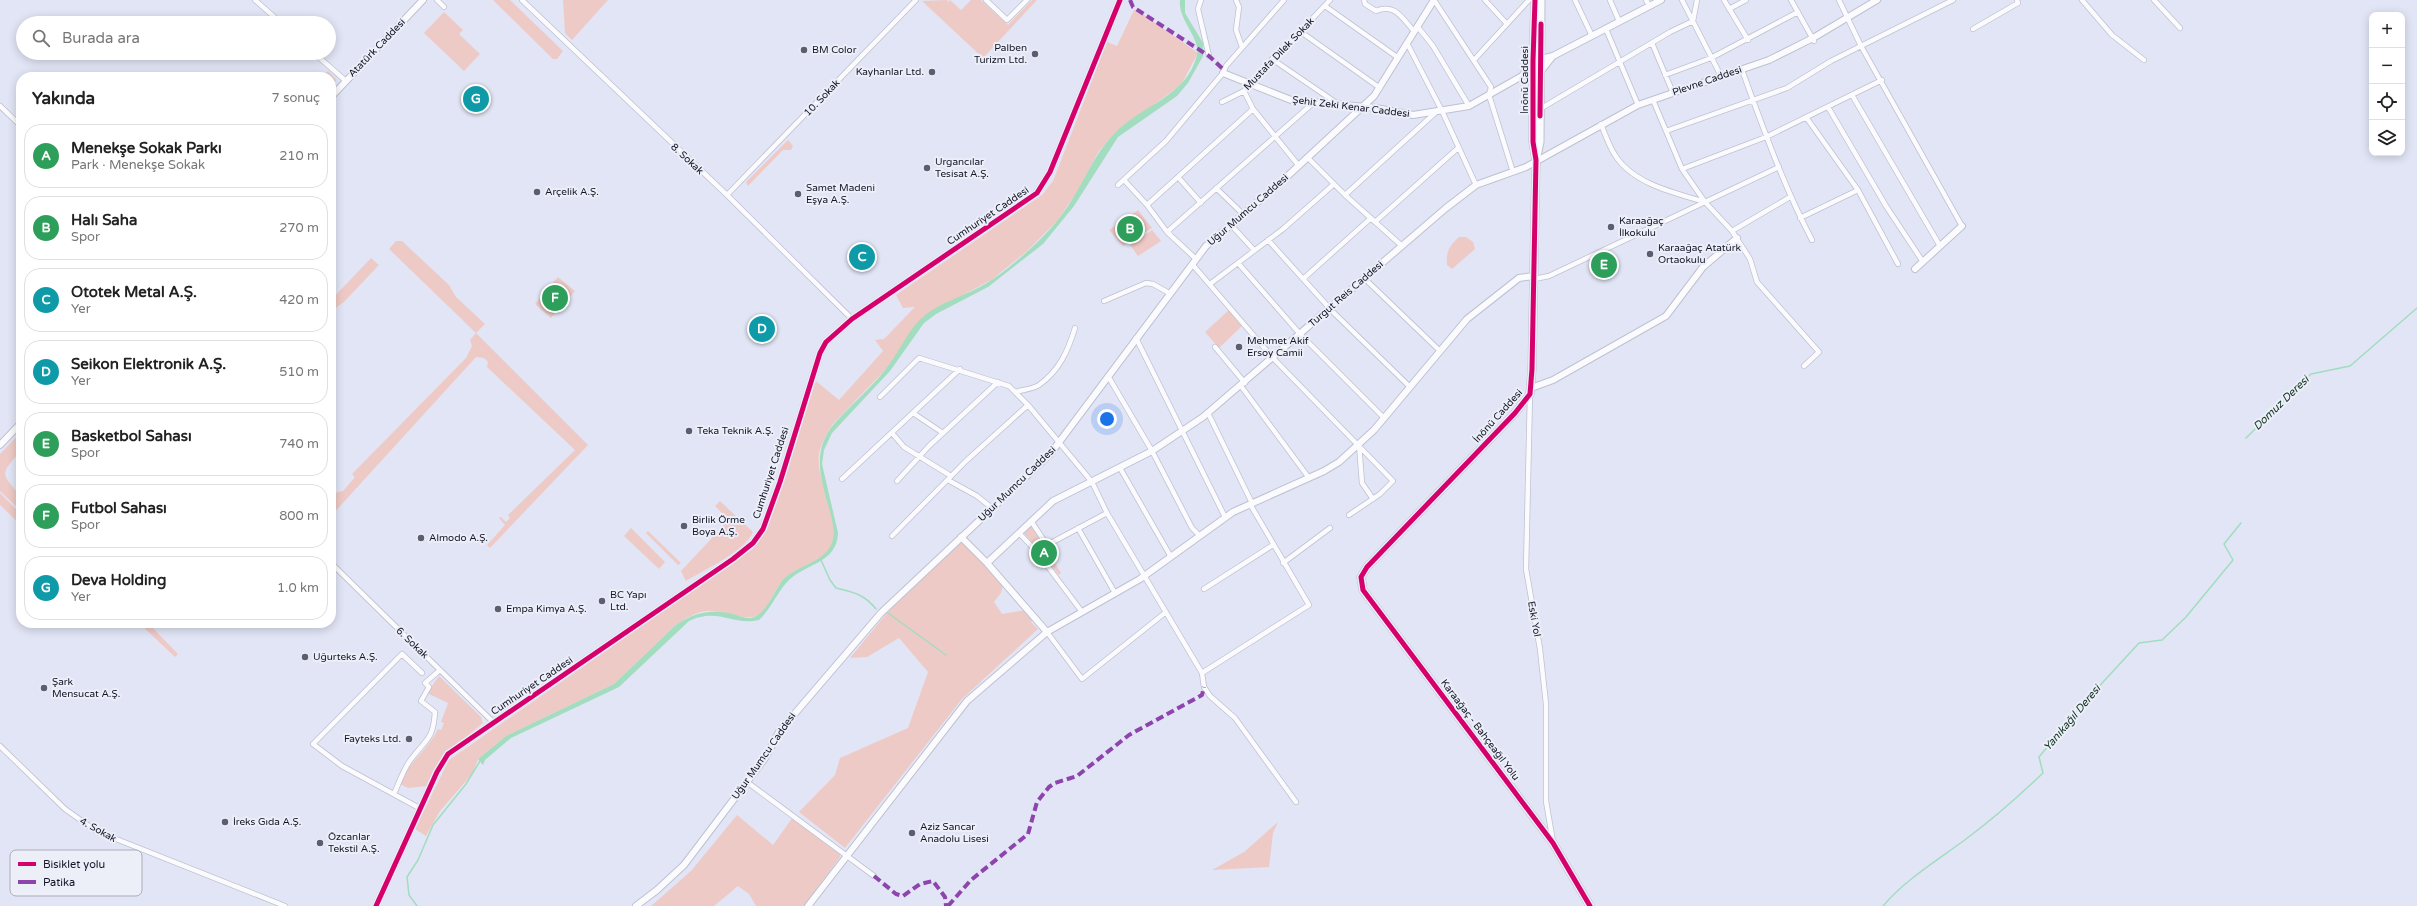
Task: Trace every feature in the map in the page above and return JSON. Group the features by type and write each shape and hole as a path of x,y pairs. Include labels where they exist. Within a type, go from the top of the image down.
{"main road":[{"name":"İnönü Caddesi","path":"1366,566 1515,413 1530,391 1536,160 1533,74 1535,0"},
{"name":"İnönü Caddesi","path":"1536,160 1540,142 1541,0"},
{"name":"Karaağaç - Bahçeağıl Yolu","path":"1366,566 1361,577 1362,590 1553,843 1590,906"}],"street":[{"path":"255,0 273,16"},
{"name":"Atatürk Caddesi","path":"336,92 423,0"},
{"path":"437,0 444,7"},
{"name":"8. Sokak","path":"522,0 727,195 852,319"},
{"name":"10. Sokak","path":"727,195 916,0"},
{"path":"986,0 1007,20 1027,0"},
{"name":"Cumhuriyet Caddesi","path":"376,906 437,772 448,754 733,559 757,539 774,500 820,353 826,342 852,319 1037,194 1050,172 1120,0"},
{"path":"1201,0 1198,9 1209,56"},
{"path":"1236,0 1239,6 1236,30 1242,47"},
{"path":"1118,185 1166,141 1223,73 1226,66 1284,0"},
{"name":"Mustafa Dilek Sokak","path":"1222,102 1244,91 1272,59 1301,32 1330,0"},
{"path":"1364,0 1365,4 1376,10 1385,7 1394,9 1433,46 1469,106"},
{"path":"1434,0 1491,86 1489,95 1513,172"},
{"name":"Uğur Mumcu Caddesi","path":"636,906 658,890 684,865 765,758 779,732 806,698 881,613 962,537 1058,443 1169,293 1206,246 1308,158 1380,88 1397,57 1434,0"},
{"path":"1485,0 1507,24"},
{"path":"1474,60 1529,0"},
{"path":"1574,0 1592,36"},
{"path":"1610,0 1619,21"},
{"path":"1522,76 1533,61 1553,56 1606,29 1647,2 1661,0"},
{"path":"1682,0 1722,78"},
{"path":"1693,21 1697,0"},
{"path":"1724,0 1748,40"},
{"path":"1730,9 1746,0"},
{"path":"1791,0 1813,39"},
{"path":"1839,0 1848,16 1861,46 1882,80 1962,226 1915,269"},
{"name":"Plevne Caddesi","path":"1536,160 1638,105 1722,78 1769,60 1813,39 1848,16 1877,0"},
{"path":"1666,131 1787,88 1831,61 1953,0"},
{"path":"1973,29 2018,3 2017,0"},
{"path":"2082,0 2112,35 2144,60"},
{"path":"2154,0 2180,28"},
{"path":"1325,6 1397,57"},
{"path":"1665,75 1711,58 1748,40 1798,12"},
{"path":"1540,109 1652,43 1693,21"},
{"path":"1606,29 1619,63 1638,105"},
{"path":"1301,32 1380,88"},
{"path":"1407,43 1442,111 1476,185"},
{"path":"1652,43 1673,93"},
{"path":"1522,76 1541,71 1553,56"},
{"path":"1272,59 1339,105"},
{"path":"322,60 336,72"},
{"path":"1742,70 1766,137 1790,197 1812,240"},
{"path":"336,72 346,81"},
{"name":"Şehit Zeki Kenar Caddesi","path":"1223,73 1250,85 1292,100 1312,104 1362,107 1413,115 1435,113 1469,106 1522,76"},
{"path":"1682,169 1766,137 1882,80"},
{"path":"1244,91 1253,108 1274,138 1298,166"},
{"path":"1852,95 1940,246"},
{"path":"1653,100 1682,169 1705,202 1737,238 1750,259 1757,282 1819,352 1804,366"},
{"path":"1167,232 1312,104"},
{"path":"0,106 16,121"},
{"path":"1828,107 1886,206 1923,262"},
{"path":"1147,205 1253,108"},
{"path":"1345,195 1435,113"},
{"path":"1806,117 1858,190 1898,264"},
{"path":"1601,124 1616,156 1635,176 1664,189 1705,202"},
{"path":"1375,222 1458,148"},
{"path":"1308,158 1345,195 1402,246"},
{"name":"Turgut Reis Caddesi","path":"987,563 1053,501 1120,468 1152,450 1208,413 1243,385 1446,208 1476,185 1526,167 1536,160"},
{"path":"808,906 967,701 1047,632 1144,576 1225,517 1309,478 1338,462 1359,444 1410,387 1466,319 1519,278 1549,276 1779,167"},
{"path":"1178,178 1201,203"},
{"path":"1124,180 1147,205 1167,232 1194,262 1210,284 1273,358 1359,444 1393,481 1373,499 1348,515"},
{"path":"1210,284 1268,240 1334,184"},
{"path":"1216,188 1243,214"},
{"path":"1800,218 1858,190"},
{"path":"1732,231 1790,197"},
{"path":"1303,279 1371,218"},
{"path":"1231,225 1254,250"},
{"path":"1530,391 1553,380 1666,316 1703,267 1737,238"},
{"path":"1268,240 1330,309 1410,387"},
{"path":"1238,263 1300,334 1383,417"},
{"path":"1365,279 1439,350"},
{"path":"1104,301 1146,283 1153,284 1169,293"},
{"path":"1015,392 1038,386 1058,368 1067,352 1075,328"},
{"path":"1136,338 1225,517"},
{"path":"1215,347 1309,478"},
{"path":"880,397 919,358 960,369 1009,386 1028,406 1092,482 1107,512 1202,673 1204,687 1210,696 1235,718 1296,802"},
{"path":"842,479 960,369"},
{"path":"1108,376 1152,450 1192,528 1200,536"},
{"path":"897,481 943,433 998,382"},
{"name":"Eski Yol","path":"1530,391 1526,569 1540,649 1546,704 1546,801 1553,843"},
{"path":"892,536 949,478 1028,406"},
{"path":"913,413 943,433"},
{"path":"1202,673 1309,605 1283,563 1251,504 1208,413"},
{"path":"0,445 16,428"},
{"path":"892,433 904,447 977,496 992,508"},
{"path":"1359,444 1362,483 1373,499"},
{"path":"1120,468 1171,556"},
{"path":"1031,521 1047,545 1107,512"},
{"path":"1078,528 1115,593"},
{"path":"1283,563 1330,528"},
{"path":"1019,533 1037,552 1082,612"},
{"path":"962,537 987,563 1047,632 1082,679 1166,612"},
{"path":"1204,589 1273,545"},
{"name":"6. Sokak","path":"336,568 494,723"},
{"path":"421,809 342,766 313,744 402,654 422,673"},
{"path":"394,794 411,758 428,741 434,729 435,712 421,701 429,687 425,683 440,670"},
{"name":"4. Sokak","path":"0,746 65,809 96,831 285,906"},
{"path":"747,782 874,876"}],"shaded area":[{"path":"493,0 510,0 563,51 557,59 553,59"},
{"path":"563,0 608,0 572,40 565,33"},
{"path":"947,0 949,2 950,0 961,10 971,0 981,0 1008,25 1032,0 1037,0 983,58 922,1"},
{"path":"1180,0 1185,0 1185,13 1203,43 1203,56 1188,83 1177,96 1118,137 1074,206 1043,244 988,287 936,314 924,323 890,371 832,433 824,450 822,464 838,533 836,543 827,557 796,574 789,580 759,620 741,621 717,616 708,616 699,617 689,621 619,687 511,738 485,760 483,765 478,759 506,736 614,684 677,624 684,620 697,614 711,612 733,614 748,618 755,617 769,603 779,585 787,576 817,560 827,551 833,540 833,526 821,476 820,458 824,440 835,423 885,370 914,327 925,315 937,307 988,282 1009,267 1031,248 1065,211 1105,144 1114,134 1137,115 1173,91 1184,81 1192,69 1197,55 1197,49 1196,42 1182,15"},
{"path":"1134,10 1137,10 1198,53 1181,85 1116,132 1099,151 1075,195 1057,221 1026,252 991,280 924,316 885,370 833,424 826,435 819,454 821,478 834,530 833,542 828,551 818,559 794,571 784,579 769,603 758,615 753,617 741,617 707,611 692,616 677,624 614,684 506,736 478,759 473,773 440,811 426,836 415,829 449,760 753,549 764,534 816,381 839,400 883,351 875,340 884,339 915,307 903,308 896,295 1042,195 1053,181 1107,42 1117,46"},
{"path":"444,12 463,30 459,34 480,54 464,71 424,33"},
{"path":"788,140 793,146 791,150 783,150 748,186 746,182"},
{"path":"1138,210 1152,228 1123,246 1109,230"},
{"path":"1152,230 1161,241 1138,256 1130,245"},
{"path":"1459,237 1466,237 1473,242 1475,249 1452,269 1447,265 1447,256 1451,246"},
{"path":"396,241 402,241 449,285 456,297 485,324 476,333 389,249"},
{"path":"1610,256 1615,265 1599,275 1593,266"},
{"path":"371,258 379,265 344,302 336,308 336,295"},
{"path":"558,277 575,291 551,318 535,304"},
{"path":"1229,310 1242,326 1219,348 1205,332"},
{"path":"476,333 588,445 490,548 487,545 505,525 499,518 501,517 506,522 510,518 508,515 575,450 487,367 488,362 484,358 476,357 336,511 336,493 343,491 355,477 352,474 466,358 472,346 470,340"},
{"path":"16,437 16,456 9,464 5,474 6,478 16,490 16,506 0,491 0,454"},
{"path":"0,493 16,509 16,520 0,505"},
{"path":"720,501 753,532 749,539 733,553 686,581 681,571 726,523 726,517 715,506"},
{"path":"1031,526 1061,573 1059,575 1024,533"},
{"path":"631,528 665,562 659,569 624,536"},
{"path":"648,531 681,563 678,565 646,533"},
{"path":"962,541 1003,585 1001,593 994,602 1002,614 1026,610 1034,619 1031,622 1038,629 962,699 845,848 799,812 835,775 840,758 908,728 928,672 899,638 867,657 850,658 887,613"},
{"path":"144,628 153,628 178,654 175,657"},
{"path":"439,676 481,717 483,723 443,756 427,786 408,788 400,784 404,776 438,729 441,730 444,723 441,722 448,703 427,693"},
{"path":"737,815 773,845 793,817 840,853 840,857 804,906 756,906 749,894 738,886 714,906 651,906 691,871"},
{"path":"1278,822 1273,833 1269,867 1212,870 1244,852"}],"waterway":[{"name":"Domuz Deresi","path":"2246,438 2311,374 2350,366 2417,308"},
{"name":"Yanıkağıl Deresi","path":"1883,906 1912,878 1986,823 2043,773 2039,757 2080,707 2139,643 2162,640 2186,617 2233,560 2224,544 2241,523"},
{"path":"821,560 830,580 836,588 863,597 876,609"},
{"path":"888,613 946,655"},
{"path":"417,906 409,895 407,877 418,860 433,825 466,784 480,761"}],"marked path":[{"path":"1130,0 1133,7 1209,56 1224,70"},
{"path":"948,906 971,880 1028,834 1037,802 1049,787 1055,783 1077,776 1129,735 1202,695 1204,687"},
{"path":"874,876 896,894 903,896 920,884 933,881 945,897 946,906"}],"cycle path":[{"path":"376,906 437,772 448,754 733,559 753,543 763,529 780,482 820,353 826,342 852,319 1037,193 1050,172 1120,0"},
{"path":"1535,0 1533,142 1536,160 1532,369 1530,394 1515,413 1367,567 1361,577 1363,590 1553,843 1590,906"},
{"path":"1540,116 1541,24"}],"place":[{"name":"BM Color","path":"804,50"},
{"name":"Palben Turizm Ltd.","path":"1035,54"},
{"name":"Kayhanlar Ltd.","path":"932,72"},
{"name":"Deva Holding","path":"476,99"},
{"name":"Urgancılar Tesisat A.Ş.","path":"927,168"},
{"name":"Arçelik A.Ş.","path":"537,192"},
{"name":"Samet Madeni Eşya A.Ş.","path":"798,194"},
{"name":"Karaağaç İlkokulu","path":"1611,227"},
{"name":"Halı Saha","path":"1130,229"},
{"name":"Karaağaç Atatürk Ortaokulu","path":"1650,254"},
{"name":"Ototek Metal A.Ş.","path":"862,257"},
{"name":"Basketbol Sahası","path":"1604,265"},
{"name":"Futbol Sahası","path":"555,298"},
{"name":"Seikon Elektronik A.Ş.","path":"762,329"},
{"name":"Mehmet Akif Ersoy Camii","path":"1239,347"},
{"name":"Teka Teknik A.Ş.","path":"689,431"},
{"name":"Birlik Örme Boya A.Ş.","path":"684,526"},
{"name":"Almodo A.Ş.","path":"421,538"},
{"name":"Menekşe Sokak Parkı","path":"1044,553"},
{"name":"BC Yapı Ltd.","path":"602,601"},
{"name":"Empa Kimya A.Ş.","path":"498,609"},
{"name":"Uğurteks A.Ş.","path":"305,657"},
{"name":"Şark Mensucat A.Ş.","path":"44,688"},
{"name":"Fayteks Ltd.","path":"409,739"},
{"name":"İreks Gıda A.Ş.","path":"225,822"},
{"name":"Aziz Sancar Anadolu Lisesi","path":"912,833"},
{"name":"Özcanlar Tekstil A.Ş.","path":"320,843"}]}
